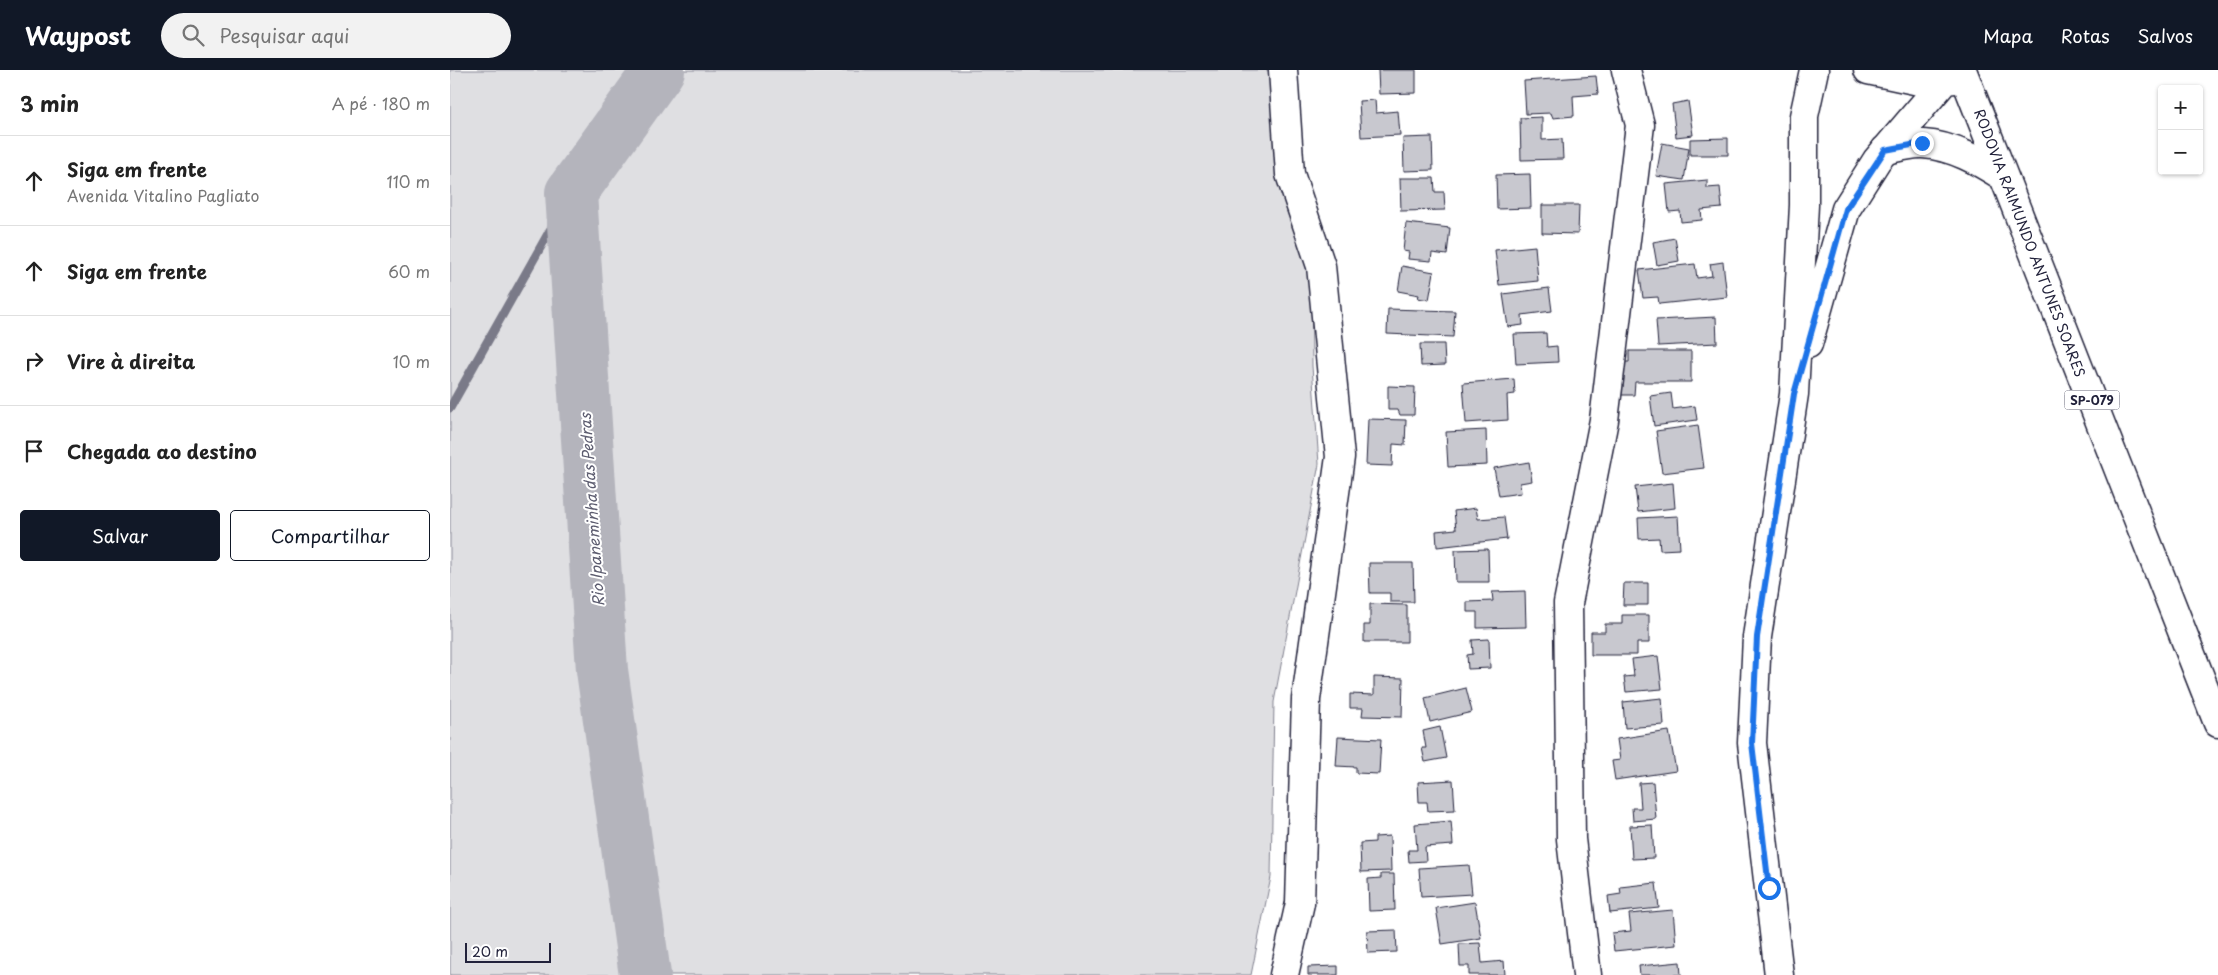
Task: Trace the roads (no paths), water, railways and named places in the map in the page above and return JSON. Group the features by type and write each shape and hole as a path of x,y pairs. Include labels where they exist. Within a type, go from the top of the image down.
{"street":[{"path":"1283,70 1290,174 1321,266 1340,457 1306,699 1300,903 1284,975"},
{"path":"1587,975 1571,839 1568,603 1604,420 1640,126 1626,70"},
{"path":"1779,975 1752,743 1757,637 1794,394 1804,205 1804,116 1814,70"},
{"path":"1868,70 1924,82 1961,74"},
{"path":"1794,394 1846,209 1885,150 1961,74"},
{"name":"RODOVIA RAIMUNDO ANTUNES SOARES","path":"1961,74 2004,177 2218,723"},
{"path":"1885,150 1922,143 1956,150 2004,177"}],"waterway":[{"name":"Rio Ipaneminha das Pedras","path":"645,975 602,670 571,193 659,70"},
{"path":"450,408 571,193"}]}
